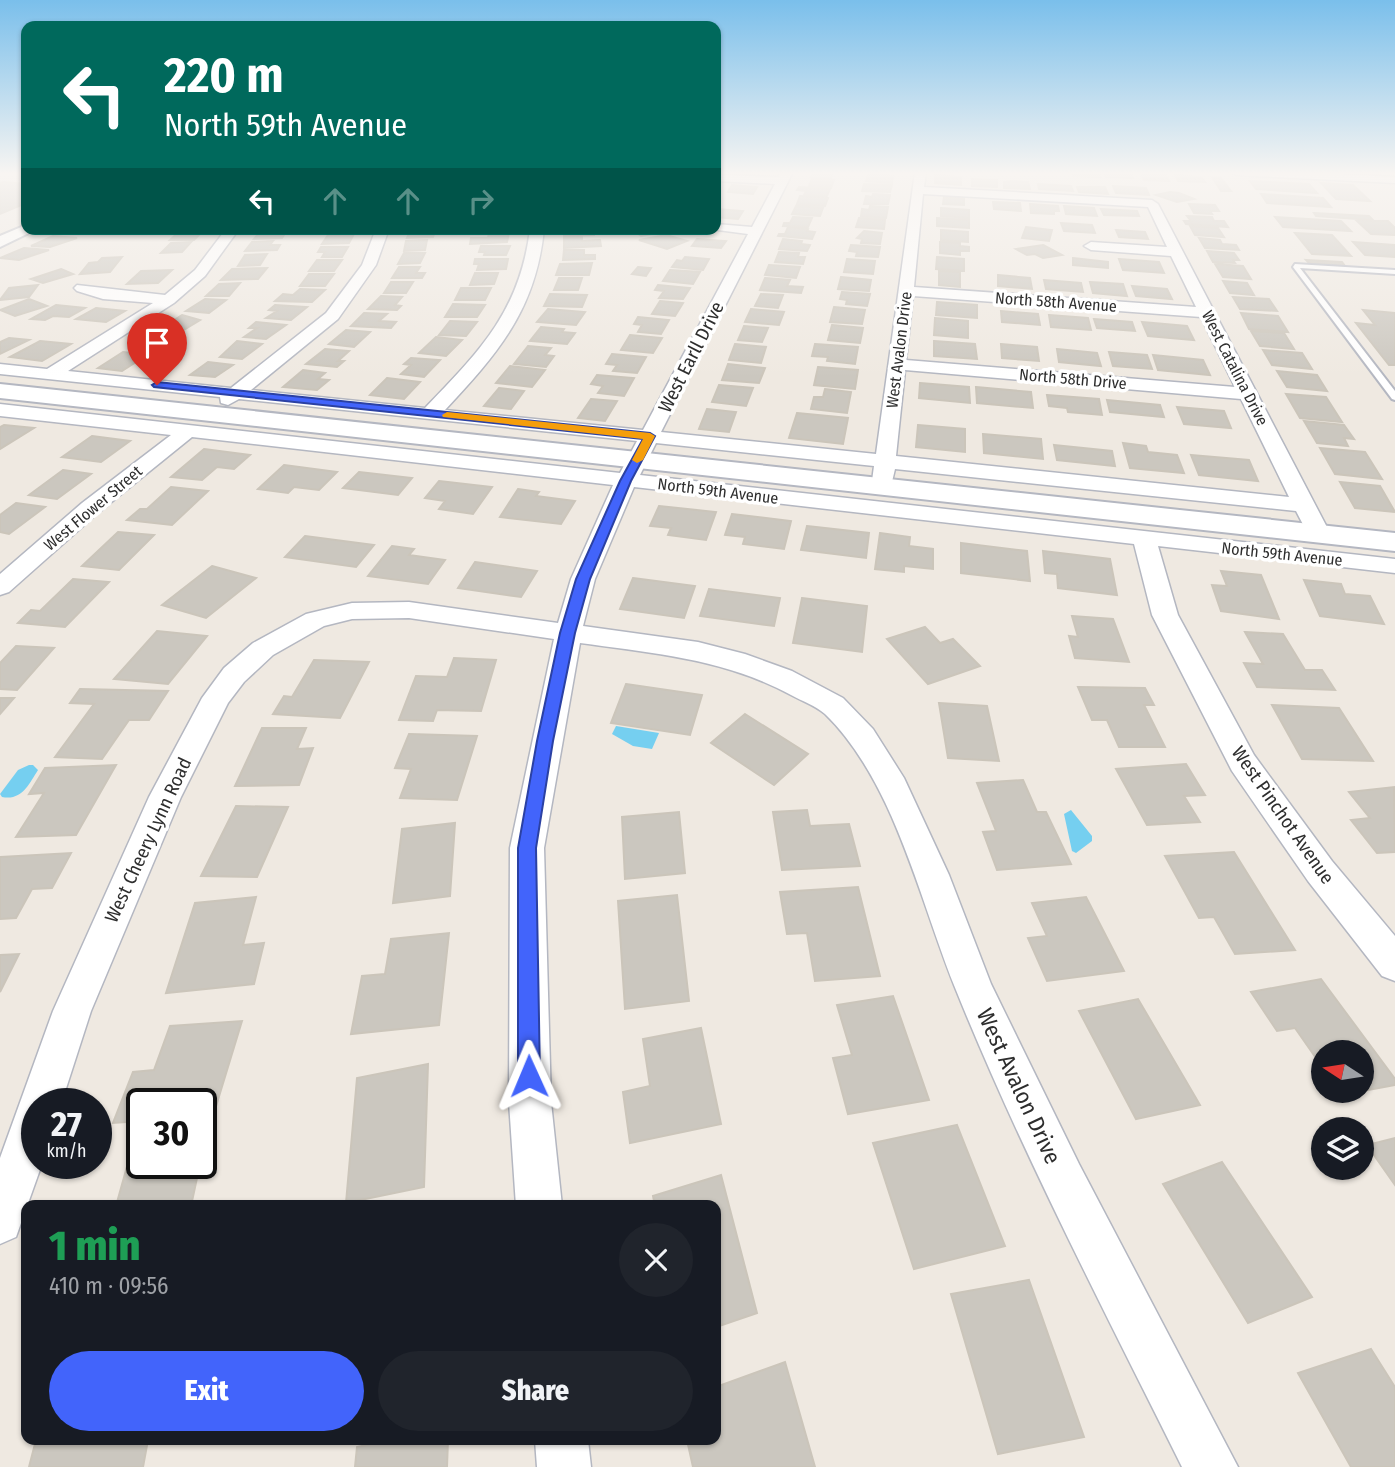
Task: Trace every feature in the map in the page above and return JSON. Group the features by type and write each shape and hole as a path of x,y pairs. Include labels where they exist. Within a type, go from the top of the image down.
{"main road":[{"name":"North 59th Avenue","path":"5,400 210,414 638,459 884,474 1395,542"}],"street":[{"path":"51,374 169,300 200,273 224,240"},
{"path":"210,414 332,316 369,265 379,240"},
{"path":"431,413 475,368 520,304 536,258 537,240"},
{"name":"West Earll Drive","path":"538,1200 530,1102 527,848 568,633 583,579 638,459 750,240"},
{"name":"West Avalon Drive","path":"884,474 912,240"},
{"name":"West Catalina Drive","path":"1170,240 1318,533"},
{"path":"1091,246 1176,252"},
{"path":"82,288 103,294 169,300"},
{"name":"North 58th Avenue","path":"906,291 1207,313"},
{"name":"North 58th Drive","path":"897,364 1248,394"},
{"name":"North 59th Avenue","path":"0,369 431,413 638,459 1144,539 1395,566"},
{"name":"North 59th Avenue","path":"5,400 187,432 638,459"},
{"name":"West Flower Street","path":"0,587 90,508 187,432"},
{"name":"North 59th Avenue","path":"884,474 1304,505"},
{"name":"West Pinchot Avenue","path":"1144,539 1165,615 1243,763 1320,871 1395,964"},
{"name":"West Cheery Lynn Road","path":"46,1088 72,1011 120,895 165,797 216,698 234,676 263,649 307,612 409,610 568,633"},
{"name":"West Avalon Drive","path":"568,633 698,651 735,660 846,699 862,737 888,778 932,875 974,989 1052,1156 1211,1467"},
{"path":"0,1221 21,1161"},
{"path":"562,1445 564,1467"}],"lane":[{"path":"1395,272 1295,266 1395,397"}],"water":[{"path":"616,726 659,733 652,749 633,746 612,734"},
{"path":"29,765 38,770 28,786 20,794 9,798 2,797 0,794 18,770"},
{"path":"1071,810 1092,836 1092,841 1076,853 1072,851 1064,814"}],"building":[{"path":"43,240 70,240 50,247 31,246"},
{"path":"324,240 350,240 349,243 322,244"},
{"path":"427,240 425,250 404,251 406,241"},
{"path":"471,240 507,240 507,242 470,244"},
{"path":"564,240 600,240 601,246 564,248"},
{"path":"640,240 687,241 667,249"},
{"path":"696,240 726,241 721,248 692,246"},
{"path":"782,240 802,241 801,244 810,245 807,251 779,249"},
{"path":"862,240 881,240 880,244 861,243"},
{"path":"1200,240 1220,240 1222,244 1236,245 1239,250 1205,248"},
{"path":"1301,240 1337,240 1351,256 1312,254"},
{"path":"273,241 270,245 280,245 277,250 245,251 252,242"},
{"path":"191,242 182,252 161,253 171,243"},
{"path":"940,242 960,243 960,246 969,247 969,251 960,251 960,255 940,253"},
{"path":"1353,242 1395,245 1395,257 1365,255"},
{"path":"851,245 880,247 878,257 856,256 857,252 849,251"},
{"path":"1043,245 1062,255 1043,258 1035,254 1027,255 1016,249"},
{"path":"481,246 510,246 506,255 484,255 485,252 479,252"},
{"path":"321,247 348,247 342,257 322,257 325,252 318,252"},
{"path":"24,248 49,250 19,260 0,258"},
{"path":"564,250 584,250 584,255 595,255 595,259 563,260"},
{"path":"1207,251 1234,253 1239,260 1233,260 1235,263 1213,262"},
{"path":"779,252 799,253 798,257 805,257 803,264 775,262"},
{"path":"404,253 425,253 420,263 398,264"},
{"path":"267,254 260,265 238,266 245,255"},
{"path":"122,257 110,272 80,274 89,263 98,262 102,258"},
{"path":"685,257 709,259 703,270 672,267 677,260 682,261"},
{"path":"937,257 964,259 964,271 936,269"},
{"path":"1073,258 1108,262 1108,268 1073,265"},
{"path":"475,259 508,259 506,269 477,270 479,264 474,264"},
{"path":"847,259 875,261 873,274 844,272"},
{"path":"1119,259 1159,262 1164,273 1123,270"},
{"path":"317,260 342,260 334,271 309,271"},
{"path":"1306,260 1342,262 1345,266 1309,263"},
{"path":"592,263 589,275 556,275 560,264"},
{"path":"1215,264 1243,266 1251,279 1223,277"},
{"path":"769,265 800,267 796,278 765,275"},
{"path":"399,267 420,267 416,273 425,273 422,278 392,278"},
{"path":"638,267 651,268 646,276 632,274"},
{"path":"267,268 258,279 221,280 232,269"},
{"path":"61,269 73,274 43,283 31,279"},
{"path":"172,270 158,283 127,284 141,271"},
{"path":"670,270 700,272 693,284 663,281"},
{"path":"939,271 960,272 960,287 939,285"},
{"path":"475,273 498,273 494,284 470,285"},
{"path":"309,274 334,274 325,286 300,286"},
{"path":"998,275 1030,278 1032,289 998,286"},
{"path":"841,277 871,280 869,291 838,289"},
{"path":"559,278 582,278 578,290 554,290"},
{"path":"765,278 790,280 787,286 803,287 801,293 760,290"},
{"path":"1044,280 1081,283 1083,292 1046,289"},
{"path":"1223,281 1247,283 1254,295 1230,293"},
{"path":"391,282 413,282 406,293 384,293"},
{"path":"1090,282 1123,284 1127,296 1093,293"},
{"path":"240,283 229,296 206,296 219,284"},
{"path":"38,285 29,297 0,300 9,288"},
{"path":"658,285 690,288 683,299 659,298 664,291 655,290"},
{"path":"1132,286 1167,289 1172,299 1136,296"},
{"path":"461,288 491,288 485,300 455,300"},
{"path":"300,289 325,290 312,302 275,301 283,294 293,295"},
{"path":"842,292 870,294 867,306 846,304 847,300 840,299"},
{"path":"550,294 587,295 582,307 544,306"},
{"path":"761,294 783,295 778,308 755,306"},
{"path":"381,296 402,297 395,305 401,306 397,310 368,309"},
{"path":"1233,297 1269,299 1277,311 1240,309"},
{"path":"29,299 47,306 15,316 0,310"},
{"path":"205,299 226,300 209,313 186,311"},
{"path":"660,301 683,303 675,316 652,314"},
{"path":"937,302 977,305 977,318 936,315"},
{"path":"453,304 485,305 477,317 445,317"},
{"path":"56,305 85,308 69,317 31,319"},
{"path":"275,305 307,307 291,320 266,318 277,311 269,310"},
{"path":"834,307 865,310 862,324 830,322"},
{"path":"96,308 125,311 106,322 76,319"},
{"path":"548,309 585,312 576,325 537,322"},
{"path":"751,309 784,312 779,325 745,322"},
{"path":"1363,310 1395,313 1395,365 1389,365 1356,323 1375,325"},
{"path":"1001,311 1038,314 1040,325 1002,322"},
{"path":"364,313 387,314 379,321 396,322 391,328 351,326"},
{"path":"1241,313 1278,316 1288,332 1249,329"},
{"path":"182,315 200,320 182,331 160,329"},
{"path":"1049,315 1088,318 1091,330 1051,327"},
{"path":"638,317 669,320 661,334 638,332 642,325 634,324"},
{"path":"935,318 968,321 968,338 934,335"},
{"path":"1094,319 1132,322 1135,331 1097,328"},
{"path":"450,321 477,322 466,336 439,335"},
{"path":"256,322 286,325 266,339 244,337 257,328 249,328"},
{"path":"1142,322 1187,326 1194,340 1148,336"},
{"path":"832,325 863,328 860,343 828,340"},
{"path":"744,326 768,328 762,342 738,340"},
{"path":"541,327 575,333 567,344 530,341"},
{"path":"346,330 370,332 354,347 329,344"},
{"path":"1251,331 1284,333 1294,349 1260,346"},
{"path":"153,334 183,336 163,350 133,347"},
{"path":"630,335 662,338 653,353 621,350"},
{"path":"436,337 462,340 446,356 419,353"},
{"path":"9,338 29,340 0,354 0,342"},
{"path":"40,341 71,344 42,361 10,357"},
{"path":"237,341 262,344 242,359 220,357"},
{"path":"934,341 975,344 977,359 934,356"},
{"path":"735,344 766,347 761,363 729,360"},
{"path":"815,344 858,347 855,364 827,361 828,357 812,356"},
{"path":"1001,344 1037,347 1039,361 1002,358"},
{"path":"528,346 551,348 545,355 554,356 546,367 514,364"},
{"path":"325,349 349,351 338,361 344,361 337,367 306,364"},
{"path":"1057,349 1097,353 1101,366 1059,362"},
{"path":"1263,350 1302,353 1312,369 1272,365"},
{"path":"123,352 147,355 122,371 98,368"},
{"path":"1109,352 1147,355 1152,369 1113,366"},
{"path":"612,354 646,357 637,373 613,371 617,365 606,364"},
{"path":"1153,355 1203,360 1210,375 1158,370"},
{"path":"411,358 440,360 424,377 401,374 411,365 404,364"},
{"path":"208,362 233,365 215,377 190,375"},
{"path":"728,364 765,368 759,383 722,380"},
{"path":"510,366 545,370 532,387 496,383"},
{"path":"818,367 858,370 855,389 814,385"},
{"path":"303,370 325,373 318,379 329,380 317,390 283,387"},
{"path":"1277,371 1317,375 1327,391 1287,387"},
{"path":"597,375 634,378 624,396 598,393 603,386 591,384"},
{"path":"387,378 420,382 404,399 370,395"},
{"path":"920,383 969,387 970,403 919,398"},
{"path":"719,385 753,388 746,406 712,402"},
{"path":"976,387 1031,392 1033,408 977,403"},
{"path":"499,388 524,391 511,409 484,406"},
{"path":"825,389 851,392 847,413 811,409 814,397 823,397"},
{"path":"1286,394 1326,397 1342,422 1300,418"},
{"path":"1047,395 1099,399 1102,415 1068,412 1067,408 1049,406"},
{"path":"591,399 617,401 605,421 578,418"},
{"path":"1107,400 1160,405 1164,417 1110,412"},
{"path":"1177,407 1224,411 1231,428 1184,424"},
{"path":"707,409 736,412 729,432 699,429"},
{"path":"797,413 848,418 843,444 789,438"},
{"path":"1304,421 1344,425 1354,439 1344,438 1348,446 1317,443"},
{"path":"4,425 34,428 0,449 0,427"},
{"path":"918,425 965,429 965,452 916,447"},
{"path":"983,434 1041,439 1043,459 984,453"},
{"path":"92,436 130,441 101,462 62,457"},
{"path":"1123,443 1146,446 1148,452 1177,455 1184,473 1130,468"},
{"path":"1054,445 1112,451 1115,466 1057,460"},
{"path":"1320,448 1365,452 1382,479 1335,474"},
{"path":"204,449 250,455 234,469 217,467 202,480 171,477"},
{"path":"1191,455 1249,460 1258,481 1199,475"},
{"path":"284,465 337,472 319,490 294,487 288,493 258,489"},
{"path":"63,470 91,474 57,499 29,495"},
{"path":"359,472 412,478 398,495 343,488"},
{"path":"439,481 492,487 473,514 439,509 445,501 425,498"},
{"path":"1340,482 1380,486 1395,512 1355,508"},
{"path":"171,487 208,491 172,525 127,520 140,509 147,509"},
{"path":"518,489 539,492 536,496 575,501 561,524 500,517"},
{"path":"16,503 45,507 9,534 0,532 0,515"},
{"path":"659,506 716,512 706,540 668,535 671,528 650,526"},
{"path":"732,514 791,521 784,549 743,544 745,537 725,535"},
{"path":"807,526 869,533 866,558 801,550"},
{"path":"118,532 154,535 119,570 82,566"},
{"path":"880,533 910,537 909,546 933,549 933,569 904,566 904,572 875,569"},
{"path":"305,536 374,545 356,567 285,557"},
{"path":"961,543 1027,551 1030,581 961,573"},
{"path":"392,546 414,549 409,555 445,560 428,584 368,576"},
{"path":"1043,551 1110,559 1117,595 1058,588 1057,574 1045,573"},
{"path":"475,562 537,571 521,597 458,588"},
{"path":"212,566 256,578 206,618 162,605"},
{"path":"1221,571 1261,575 1279,619 1221,611 1212,585 1227,586"},
{"path":"633,578 695,586 684,618 620,609"},
{"path":"73,579 109,582 65,627 18,623 31,610 40,611"},
{"path":"1304,580 1341,584 1345,594 1370,596 1384,624 1320,616"},
{"path":"709,589 780,598 774,626 700,616"},
{"path":"802,598 867,606 862,652 793,643"},
{"path":"1072,616 1113,619 1129,662 1075,658 1069,636 1078,637"},
{"path":"925,627 940,643 953,639 980,666 928,684 887,639"},
{"path":"157,631 207,636 168,684 114,679"},
{"path":"1245,632 1283,634 1305,670 1322,670 1335,690 1257,687 1244,663 1263,664"},
{"path":"16,646 54,648 17,690 0,689 0,663"},
{"path":"454,658 496,660 481,711 437,710 433,721 399,720 416,676 447,677"},
{"path":"314,660 369,662 340,718 273,714 284,696 292,697"},
{"path":"626,684 702,695 690,735 611,723"},
{"path":"1078,687 1145,688 1154,705 1144,705 1165,747 1119,747 1107,720 1092,720"},
{"path":"80,689 168,691 149,720 129,720 102,759 55,757 94,704 70,703"},
{"path":"0,698 14,698 0,714"},
{"path":"939,703 987,706 999,761 948,758"},
{"path":"1272,705 1339,708 1373,761 1302,759"},
{"path":"745,714 808,754 774,785 711,743"},
{"path":"262,728 306,728 297,749 313,748 299,785 235,786"},
{"path":"409,734 477,736 457,800 400,798 411,769 395,768"},
{"path":"1186,764 1205,795 1184,796 1200,822 1147,825 1116,769"},
{"path":"116,765 76,835 16,837 44,793 29,794 45,768"},
{"path":"1023,780 1037,812 1046,812 1071,864 997,870 983,832 996,831 977,783"},
{"path":"1394,787 1395,852 1377,853 1351,820 1370,818 1349,792"},
{"path":"236,806 288,807 257,877 201,876"},
{"path":"807,810 810,826 849,824 860,866 782,870 773,812"},
{"path":"679,812 685,873 625,879 622,817"},
{"path":"455,823 450,896 393,903 402,829"},
{"path":"1234,852 1295,950 1235,954 1214,917 1199,918 1165,856"},
{"path":"71,853 52,888 32,889 16,918 0,919 0,857"},
{"path":"858,887 880,976 815,981 807,933 787,934 780,892"},
{"path":"677,895 689,1001 625,1009 618,901"},
{"path":"256,897 243,945 264,943 254,984 166,993 195,903"},
{"path":"1086,897 1124,971 1047,981 1028,938 1047,936 1032,903"},
{"path":"449,933 439,1025 351,1034 362,976 385,974 391,939"},
{"path":"19,954 0,992 0,955"},
{"path":"1321,979 1366,1040 1311,1040 1311,1051 1295,1028 1277,1031 1251,992"},
{"path":"893,996 929,1100 848,1114 833,1058 852,1055 837,1005"},
{"path":"1138,999 1200,1105 1136,1119 1079,1011"},
{"path":"242,1021 217,1103 217,1088 127,1088 133,1072 154,1070 170,1026"},
{"path":"701,1028 721,1124 630,1143 623,1092 650,1086 643,1039"},
{"path":"1374,1051 1395,1079 1395,1085 1374,1089"},
{"path":"428,1064 424,1187 361,1200 346,1200 357,1078"},
{"path":"126,1090 126,1122 113,1123"},
{"path":"957,1125 1005,1246 914,1269 873,1143"},
{"path":"1395,1138 1395,1185 1374,1155 1374,1143"},
{"path":"1222,1162 1312,1297 1248,1323 1163,1184"},
{"path":"126,1170 126,1179 197,1179 192,1200 118,1200"},
{"path":"721,1175 757,1313 721,1325 721,1200 654,1200 653,1196"},
{"path":"1029,1280 1084,1437 998,1454 951,1294"},
{"path":"1371,1349 1395,1387 1395,1467 1351,1467 1298,1373"},
{"path":"785,1362 815,1467 693,1467 688,1445 721,1445 721,1385"},
{"path":"35,1445 147,1445 143,1467 29,1467"},
{"path":"448,1445 447,1467 355,1467 357,1447"}],"slow traffic":[{"path":"447,415 650,436 637,460"}],"route":[{"path":"157,385 650,436 597,542 583,579 568,633 545,741 527,848 529,1076"}]}
